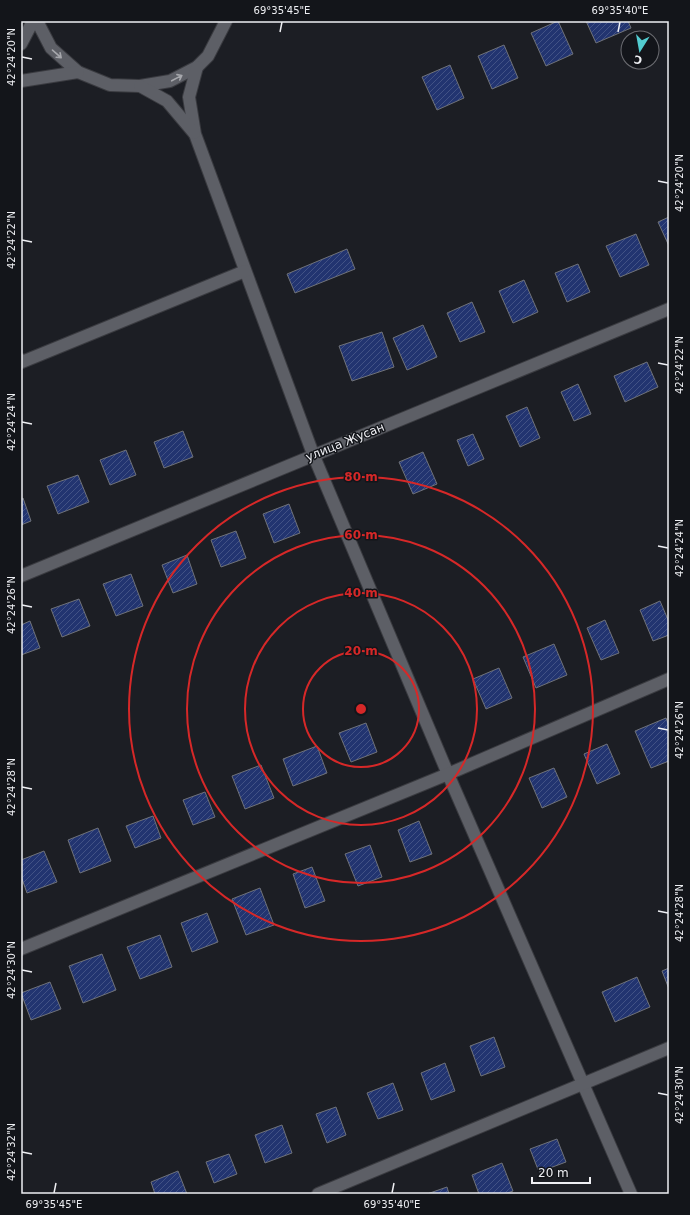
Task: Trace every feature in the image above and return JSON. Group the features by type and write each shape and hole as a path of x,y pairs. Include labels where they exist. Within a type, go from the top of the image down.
{"street":[{"path":"21,44 33,21"},
{"path":"37,21 51,48 78,72 110,85 140,86 170,81 197,67 208,56 226,21"},
{"path":"197,67 189,97 195,134 313,454 448,774 631,1194"},
{"path":"21,81 78,72"},
{"path":"140,86 167,101 195,134"},
{"path":"21,360 22,362 245,271"},
{"name":"улица Жусан","path":"21,576 313,454 669,309"},
{"path":"21,949 448,774 669,679"},
{"path":"318,1194 669,1048"}],"building":[{"path":"558,21 573,54 546,66 531,33"},
{"path":"586,21 628,21 631,28 620,30 620,33 596,43"},
{"path":"504,45 518,78 492,89 478,56"},
{"path":"450,65 464,98 437,110 422,77"},
{"path":"669,217 669,246 658,222"},
{"path":"636,234 649,265 620,277 606,246"},
{"path":"347,249 355,269 295,293 287,274"},
{"path":"578,264 590,292 567,302 555,273"},
{"path":"524,280 538,312 513,323 499,291"},
{"path":"472,302 485,332 460,342 447,313"},
{"path":"423,325 437,357 407,370 393,338"},
{"path":"382,332 394,367 352,381 339,346"},
{"path":"647,362 658,387 625,402 614,376"},
{"path":"578,384 591,414 574,421 561,392"},
{"path":"527,407 540,438 520,447 506,416"},
{"path":"183,431 193,457 164,468 154,442"},
{"path":"473,434 484,459 468,466 457,440"},
{"path":"126,450 136,475 110,485 100,460"},
{"path":"423,452 437,484 413,494 399,462"},
{"path":"78,475 89,502 58,514 47,486"},
{"path":"23,498 31,521 21,525 21,499"},
{"path":"289,504 300,533 274,543 263,514"},
{"path":"236,531 246,558 221,567 211,540"},
{"path":"187,555 197,584 173,593 162,565"},
{"path":"131,574 143,606 116,616 103,584"},
{"path":"79,599 90,626 62,637 51,609"},
{"path":"660,601 669,622 669,635 653,641 640,610"},
{"path":"605,620 619,653 601,660 587,628"},
{"path":"30,621 40,648 21,655 21,625"},
{"path":"554,644 567,675 536,688 523,657"},
{"path":"499,668 512,698 486,709 473,679"},
{"path":"666,718 669,726 669,761 651,768 635,731"},
{"path":"366,723 377,752 351,762 339,733"},
{"path":"607,744 620,774 597,784 584,754"},
{"path":"317,746 327,773 293,786 283,759"},
{"path":"261,765 274,798 245,809 232,776"},
{"path":"554,768 567,797 542,808 529,778"},
{"path":"205,792 215,817 193,825 183,800"},
{"path":"153,816 161,838 135,848 126,826"},
{"path":"419,821 432,854 410,862 398,830"},
{"path":"98,828 111,861 80,873 68,840"},
{"path":"370,845 382,877 358,886 345,854"},
{"path":"44,851 57,882 27,893 21,876 21,860"},
{"path":"312,867 325,901 305,908 293,874"},
{"path":"260,888 274,925 246,935 232,899"},
{"path":"207,913 218,942 192,952 181,923"},
{"path":"160,935 172,967 140,979 127,947"},
{"path":"102,954 116,990 83,1003 69,966"},
{"path":"669,968 669,989 662,971"},
{"path":"637,977 650,1007 615,1022 602,992"},
{"path":"50,982 61,1009 31,1020 21,993"},
{"path":"494,1037 505,1067 481,1076 470,1046"},
{"path":"445,1063 455,1091 431,1100 421,1073"},
{"path":"393,1083 403,1110 378,1119 367,1093"},
{"path":"336,1107 346,1135 327,1143 316,1114"},
{"path":"282,1125 292,1153 265,1163 255,1135"},
{"path":"557,1139 566,1162 539,1172 530,1149"},
{"path":"229,1154 237,1174 214,1183 206,1162"},
{"path":"502,1163 513,1191 505,1194 479,1194 472,1175"},
{"path":"178,1171 187,1194 155,1194 151,1182"},
{"path":"447,1187 449,1194 427,1194"}]}
